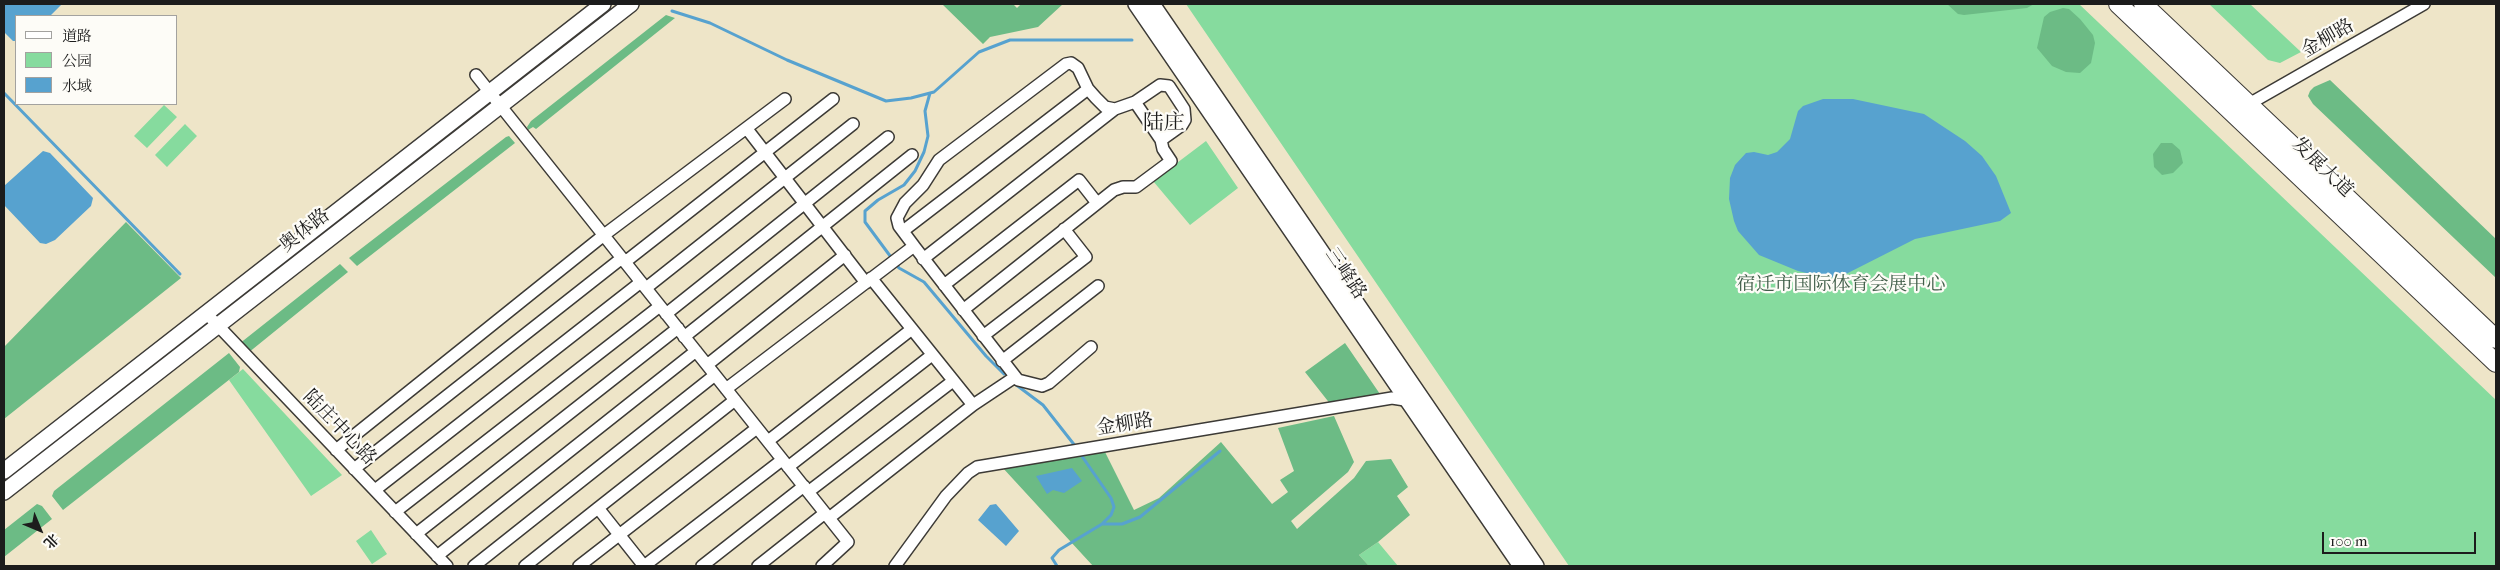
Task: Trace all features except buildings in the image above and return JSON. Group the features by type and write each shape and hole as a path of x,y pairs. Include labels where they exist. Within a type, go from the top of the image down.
{"main road":[{"name":"奥体路","path":"4,471 603,4"},
{"name":"奥体路","path":"4,492 631,4"},
{"name":"三峰路","path":"1136,4 1193,75 1536,566"},
{"name":"三峰路","path":"1152,4 1193,75 1406,400 1521,566"},
{"name":"发展大道","path":"2118,4 2496,363"},
{"name":"发展大道","path":"2143,4 2496,339"}],"street":[{"name":"金柳路","path":"2248,104 2424,4"},
{"path":"1091,347 1049,383 1042,386 1015,377 923,259 903,231 897,218 899,211 923,184 939,160 1066,64 1071,63 1078,68 1088,89 1106,107 1114,109"},
{"path":"476,75 848,542 822,566"},
{"path":"1175,94 1193,75"},
{"path":"923,259 1114,109 1134,102 1160,85 1169,86 1175,94 1184,109 1185,120 1182,125 1161,140"},
{"path":"903,231 1088,89"},
{"path":"336,450 604,236 785,99"},
{"path":"354,469 833,99"},
{"path":"963,310 1118,188 1136,187 1171,161 1162,149 1161,140 1134,102"},
{"path":"375,490 854,124"},
{"path":"747,129 845,255 912,329 972,405"},
{"path":"395,512 805,204 888,137"},
{"path":"416,534 822,226 912,155"},
{"path":"944,285 1079,180 1097,204"},
{"path":"983,336 1086,257 1064,229"},
{"path":"726,389 914,246"},
{"path":"707,365 845,255"},
{"path":"1002,361 1098,286"},
{"name":"陆庄中心路","path":"206,313 447,566"},
{"path":"768,441 912,329"},
{"path":"437,556 696,351"},
{"path":"598,508 644,566 932,355"},
{"path":"474,566 715,375"},
{"path":"758,566 827,516 972,405 1015,377"},
{"path":"702,566 953,381"},
{"name":"金柳路","path":"895,566 946,496 972,470 990,465 1392,398 1406,400"},
{"path":"524,566 735,400"},
{"path":"579,566 757,428"}],"green space":[{"path":"942,4 1013,4 1017,8 1021,4 1063,4 1038,27 990,37 983,44"},
{"name":"宿迁市国际体育会展中心","path":"1186,4 2079,4 2496,400 2496,566 1569,566"},
{"path":"1947,4 2034,4 2027,8 1964,15 1958,14"},
{"path":"2209,4 2250,4 2301,52 2280,63 2268,60"},
{"path":"2063,8 2069,9 2093,35 2095,43 2091,63 2080,73 2066,72 2052,66 2037,48 2044,17 2050,12"},
{"path":"666,15 675,18 536,129 533,127 528,130 527,127 531,121"},
{"path":"2330,80 2496,239 2496,278 2313,104 2308,96 2310,91 2314,87"},
{"path":"164,105 177,117 147,148 134,136"},
{"path":"185,124 197,136 167,167 155,155"},
{"path":"509,136 515,143 357,266 349,258 506,137"},
{"path":"1206,141 1238,188 1190,225 1153,181"},
{"path":"2161,143 2172,143 2180,150 2183,163 2173,173 2162,175 2154,167 2153,154"},
{"path":"126,222 181,278 4,419 4,347"},
{"path":"340,264 348,272 248,353 239,344"},
{"path":"1345,343 1382,397 1331,405 1305,372"},
{"path":"229,353 240,367 239,372 63,510 52,496 54,491"},
{"path":"243,369 342,475 311,496 229,380"},
{"path":"1334,416 1354,462 1348,472 1291,521 1297,529 1354,478 1366,461 1391,459 1408,487 1397,496 1410,515 1359,555 1369,566 1093,566 1002,467 1105,452 1134,510 1159,498 1221,442 1272,504 1288,492 1280,480 1294,471 1278,428"},
{"path":"37,504 42,506 52,519 4,557 4,530"},
{"path":"371,530 387,554 372,564 356,541"},
{"path":"1378,542 1398,566 1369,566 1359,555"}],"water":[{"path":"4,4 62,4 51,15 15,15 15,41 4,32"},
{"path":"1823,99 1853,99 1924,114 1965,141 1982,156 1996,176 2011,213 2000,221 1915,239 1842,276 1828,278 1798,271 1759,255 1738,231 1734,221 1729,199 1730,178 1735,165 1746,153 1754,152 1768,155 1777,152 1790,139 1798,111 1803,106"},
{"path":"43,151 50,153 93,198 91,206 55,240 46,244 40,243 4,205 4,186"},
{"path":"1072,468 1082,481 1064,493 1053,490 1047,494 1036,476"},
{"path":"996,504 1019,531 1006,546 978,520 990,505"}],"waterway":[{"path":"672,11 710,23 787,60 886,101 911,98 934,92 979,52 1010,40 1132,40"},
{"path":"4,93 15,104"},
{"path":"930,93 925,111 928,136 924,152 915,171 904,185 878,200 865,211 865,222 899,268 924,282 986,356 1004,374"},
{"path":"16,105 180,274"},
{"path":"1015,384 1043,405 1076,447"},
{"path":"1103,524 1122,524 1140,517 1220,451"},
{"path":"1057,566 1052,558 1059,550 1102,524 1111,515 1114,507 1111,498 1079,452"}],"district":[{"name":"陆庄","path":"1164,124"}]}
